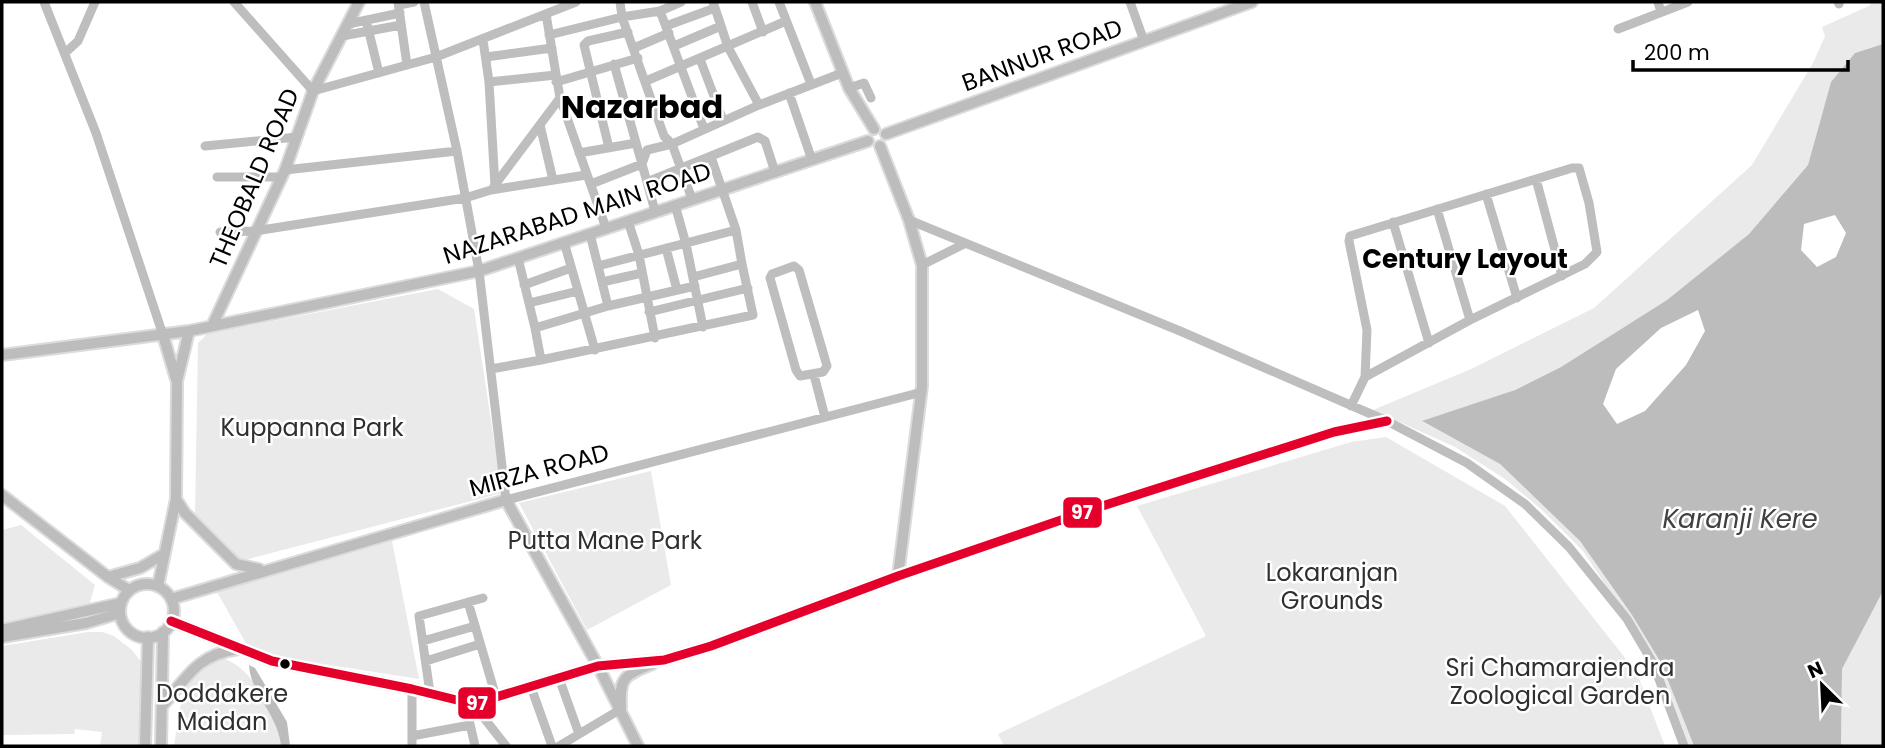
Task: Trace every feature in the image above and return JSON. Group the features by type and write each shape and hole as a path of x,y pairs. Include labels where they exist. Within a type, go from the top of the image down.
{"main road":[{"name":"THEOBALD ROAD","path":"212,326 284,173 313,91 359,2"},
{"path":"815,2 849,88 874,128 881,129 886,134 886,141 880,146 868,141 868,134 874,128"},
{"name":"BANNUR ROAD","path":"886,134 1252,2"},
{"name":"NAZARABAD MAIN ROAD","path":"212,326 479,271 868,141"},
{"path":"621,709 620,686 625,677 664,660 712,646 898,576 922,392 922,265 909,220 880,146"},
{"path":"2,355 163,335 212,326"},
{"path":"158,586 176,499 177,381 189,331"},
{"path":"163,335 177,381"},
{"path":"2,495 108,578 129,590"},
{"path":"176,499 185,513 236,564 268,569"},
{"path":"506,500 598,666 638,746"},
{"name":"MIRZA ROAD","path":"171,599 506,500"},
{"path":"108,578 139,568 164,554"},
{"path":"143,584 158,586 171,599 171,621 163,632 148,637 129,631 123,623 120,608 129,590 143,584"},
{"path":"2,629 120,608"},
{"path":"2,637 86,623 120,608"},
{"path":"171,621 272,661 412,689 469,704 598,666 664,660"},
{"path":"161,746 163,632"},
{"path":"145,746 148,637"},
{"path":"163,705 190,670 199,663 223,652 241,649"}],"street":[{"path":"44,2 96,133 163,335"},
{"path":"65,53 78,41 94,2"},
{"path":"234,2 313,91 436,57 576,2"},
{"path":"348,24 414,2"},
{"path":"424,2 457,151 479,271 506,500"},
{"path":"620,2 622,17 664,136 672,144 692,199"},
{"path":"549,35 622,17 660,11 681,2"},
{"path":"752,2 763,32"},
{"path":"779,2 811,85"},
{"path":"1130,2 1144,41"},
{"path":"1658,2 1661,12"},
{"path":"1618,29 1688,2"},
{"path":"489,82 556,78 614,65 636,53 667,29 714,5 728,47 759,105"},
{"path":"399,6 407,65"},
{"path":"660,11 704,129"},
{"path":"546,14 560,98 606,228"},
{"path":"366,20 379,73"},
{"path":"646,81 786,21"},
{"path":"342,36 401,25"},
{"path":"674,46 721,26"},
{"path":"609,148 584,43 628,32"},
{"path":"483,40 489,82 493,188"},
{"path":"486,57 552,48"},
{"path":"700,60 723,120"},
{"path":"614,65 655,211"},
{"path":"591,184 642,164 647,150 672,144 723,120 842,73"},
{"path":"849,88 864,83 871,98"},
{"path":"789,93 811,159"},
{"path":"493,188 560,98"},
{"path":"540,125 553,180"},
{"path":"205,146 297,136"},
{"path":"647,182 758,137 763,138 775,172"},
{"path":"579,153 636,143"},
{"path":"217,177 284,173 457,151"},
{"path":"491,369 655,338 754,315 736,230 711,157"},
{"path":"1351,406 1365,377 1367,330 1349,238 1352,234 1577,167 1589,203 1597,254 1585,264 1470,320 1365,377"},
{"path":"220,232 255,231 465,198 493,188 586,175"},
{"path":"1536,179 1562,276"},
{"path":"1486,194 1517,298"},
{"path":"675,205 686,243 703,327"},
{"path":"1437,209 1470,320"},
{"path":"909,220 1169,326 1387,421 1467,463 1525,503 1569,547 1627,619 1653,663 1684,746"},
{"path":"628,221 639,255 655,338"},
{"path":"1393,222 1429,343"},
{"path":"598,266 736,230"},
{"path":"590,234 608,306"},
{"path":"564,242 595,350"},
{"path":"922,265 964,244"},
{"path":"666,248 677,290"},
{"path":"518,258 541,360"},
{"path":"535,328 608,306 677,290 742,264"},
{"path":"794,266 799,270 827,366 823,372 814,375 804,377 798,374 770,281 772,274 794,266"},
{"path":"524,285 571,268"},
{"path":"602,282 642,273"},
{"path":"649,312 748,288"},
{"path":"529,303 578,291"},
{"path":"814,375 825,417"},
{"name":"MIRZA ROAD","path":"506,500 922,392"},
{"path":"898,576 1096,508 1347,429 1387,421"},
{"path":"430,693 418,618 421,614 483,598"},
{"path":"468,602 496,697"},
{"path":"422,641 475,626"},
{"path":"426,661 480,644"},
{"path":"559,678 579,734"},
{"path":"531,687 552,746"},
{"path":"412,689 412,746"},
{"path":"469,704 475,746"},
{"path":"469,704 506,746"},
{"path":"559,746 621,709"},
{"path":"412,736 470,725"}],"green space":[{"path":"1870,2 1883,2 1883,44 1855,53 1831,82 1808,165 1749,234 1667,300 1561,367 1515,390 1423,422 1500,464 1580,541 1632,615 1661,663 1694,746 1687,746 1659,666 1583,551 1541,509 1505,479 1455,447 1373,410 1471,369 1594,308 1752,165 1813,63 1825,36 1822,27 1871,5"},
{"name":"Kuppanna Park","path":"438,289 474,309 502,493 241,561 195,516 198,343 207,334"},
{"name":"Lokaranjan Grounds","path":"1386,437 1505,506 1637,673 1665,746 1004,746 998,734 1206,636 1137,506 1351,442"},
{"name":"Putta Mane Park","path":"651,471 671,585 587,630 519,503"},
{"path":"21,525 95,585 88,609 2,623 2,530"},
{"path":"392,541 419,679 273,656 248,647 217,592"},
{"path":"1883,591 1883,746 1841,746 1842,669"},
{"path":"102,632 114,636 132,650 145,667 148,746 100,746 102,732 75,729 74,734 2,735 2,646"},
{"name":"Doddakere Maidan","path":"221,658 243,671 262,694 275,721 281,746 174,746 181,705 189,684 196,674"}],"water":[{"name":"Karanji Kere","path":"1883,44 1883,591 1842,669 1841,746 1694,746 1661,663 1632,615 1580,541 1500,464 1422,421 1515,390 1561,367 1667,300 1749,234 1808,165 1831,82 1855,53","holes":["1835,215 1846,233 1836,257 1817,267 1801,250 1804,224","1698,310 1705,331 1686,365 1645,411 1617,424 1603,404 1616,369 1661,328"]},
{"path":"249,665 255,668 287,722 290,746 281,746 275,724 254,685"}],"transit line":[{"name":"97","path":"171,621 272,661 473,704 598,666 664,660 711,646 898,576 1096,508 1334,432 1387,421"}],"district":[{"name":"Nazarbad","path":"642,106"},
{"name":"Century Layout","path":"1465,259"}],"park label":[{"name":"Sri Chamarajendra Zoological Garden","path":"1560,681"}]}
